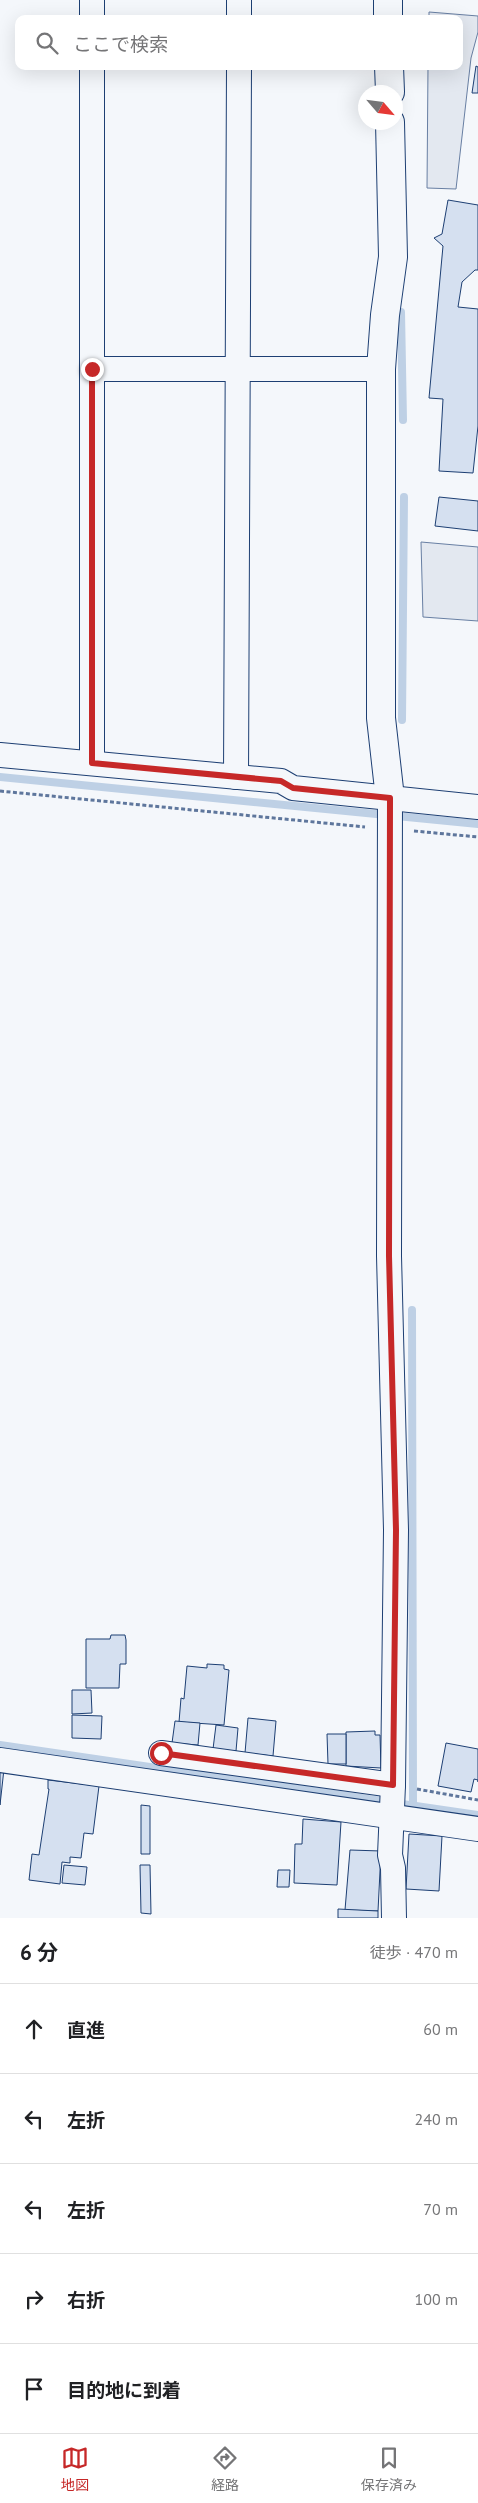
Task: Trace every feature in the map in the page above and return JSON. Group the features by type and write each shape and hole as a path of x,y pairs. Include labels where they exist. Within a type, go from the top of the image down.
{"street":[{"path":"92,0 92,15"},
{"path":"239,0 239,15"},
{"path":"388,0 388,15"},
{"path":"92,70 92,763"},
{"path":"236,777 239,70"},
{"path":"389,70 390,85"},
{"path":"390,130 393,257 385,315 381,369 381,718 390,815 389,1256 396,1530 391,1801 394,1918"},
{"path":"92,369 381,369"},
{"path":"0,755 281,781 293,788 390,815 478,807"},
{"path":"161,1753 391,1801 478,1829"},
{"path":"0,1760 391,1801"}],"path":[{"path":"0,791 390,815 478,838"},
{"path":"418,1790 478,1800"}],"shaded area":[{"path":"429,12 478,16 478,32 471,58 456,189 427,188 428,70 463,70 463,15 429,15"},
{"path":"421,542 478,547 478,621 423,617"}],"building":[{"path":"476,66 478,67 478,93 472,93"},
{"path":"448,200 478,205 478,270 475,270 462,282 458,307 478,309 478,426 473,473 439,471 443,399 429,398 443,246 434,238 442,234"},
{"path":"439,497 478,501 478,531 435,526"},
{"path":"111,1635 125,1635 126,1640 126,1664 120,1664 119,1688 86,1688 86,1639 110,1639"},
{"path":"207,1664 224,1665 224,1669 229,1670 224,1725 179,1722 181,1698 184,1699 187,1666 207,1668"},
{"path":"72,1690 91,1690 92,1713 72,1714"},
{"path":"72,1715 102,1716 101,1739 72,1738"},
{"path":"248,1718 276,1721 273,1756 245,1753"},
{"path":"175,1721 200,1723 198,1745 172,1743"},
{"path":"216,1725 238,1728 236,1751 213,1749"},
{"path":"375,1731 375,1735 380,1735 381,1768 346,1766 346,1732"},
{"path":"327,1734 346,1734 346,1764 328,1764"},
{"path":"446,1743 478,1749 478,1780 474,1779 471,1792 438,1786"},
{"path":"0,1769 4,1769 0,1805"},
{"path":"48,1780 99,1786 93,1834 84,1833 81,1858 70,1857 70,1863 62,1862 60,1884 29,1880 32,1854 39,1855 49,1789"},
{"path":"141,1805 150,1806 150,1854 141,1854"},
{"path":"303,1819 341,1822 337,1885 294,1883 295,1844 302,1844"},
{"path":"409,1834 442,1836 439,1891 406,1889"},
{"path":"350,1850 381,1851 378,1911 345,1910"},
{"path":"64,1865 87,1867 85,1885 62,1883"},
{"path":"140,1865 150,1865 151,1914 141,1913"},
{"path":"278,1870 290,1870 289,1887 277,1887"},
{"path":"338,1909 378,1911 378,1918 338,1918"}],"waterway":[{"path":"401,312 403,420"},
{"path":"402,720 404,497"},
{"path":"0,777 478,824"},
{"path":"412,1310 413,1806"},
{"path":"0,1745 478,1815"}],"route":[{"path":"92,369 92,763 281,781 293,788 390,798 389,1256 396,1530 393,1785 161,1753"}]}
